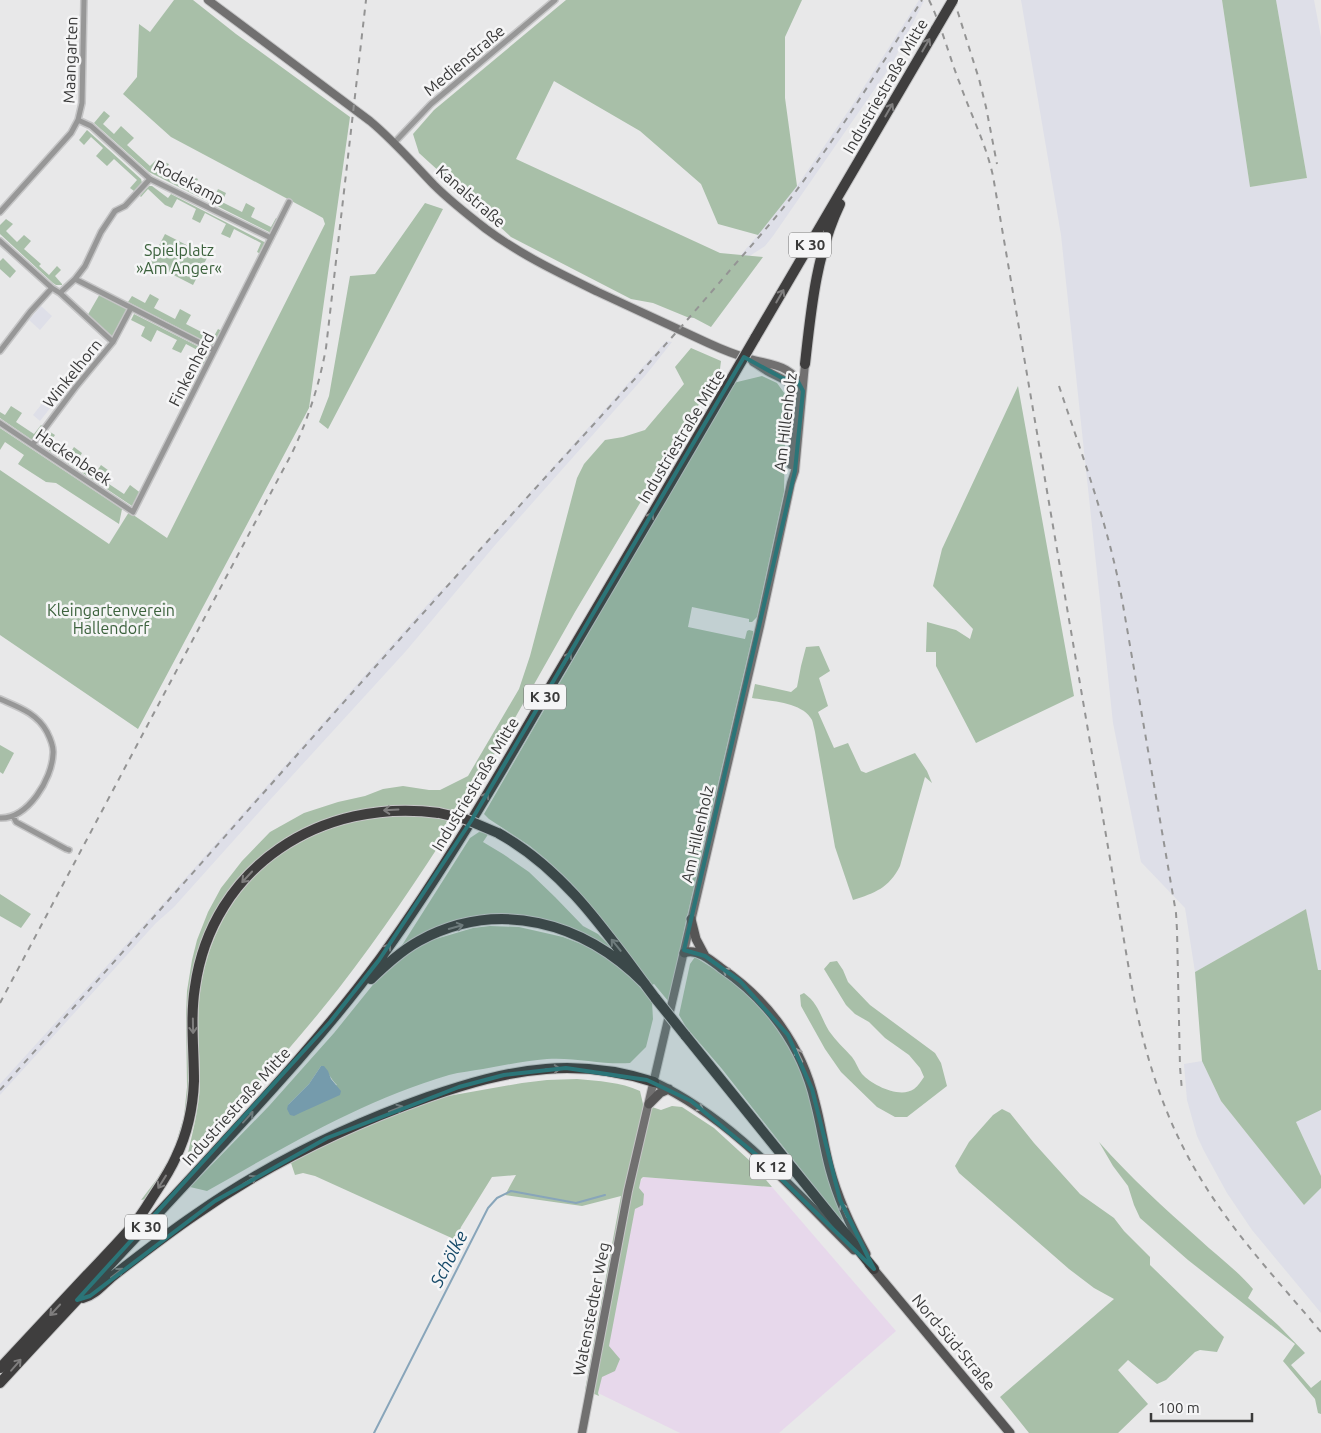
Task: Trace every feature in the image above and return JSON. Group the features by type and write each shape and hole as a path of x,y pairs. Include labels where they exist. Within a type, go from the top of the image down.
{"highway":[{"name":"Industriestraße Mitte","path":"0,1383 302,1056 379,960 423,898 457,844 730,382 953,0"},
{"path":"805,364 812,298 824,248 837,210 864,152"},
{"name":"K 30","path":"0,1368 136,1223 171,1168 185,1134 193,1095 193,1012 197,975 203,951 212,928 232,896 249,875 275,852 303,834 329,823 356,815 383,811 411,810 439,813 465,819 498,833 537,858 574,894 626,957 645,984"},
{"path":"346,1003 404,951 420,941 449,929 487,920 523,921 546,924 584,938 602,948 645,984 874,1270"},
{"path":"77,1300 90,1296 172,1231 203,1209 268,1169 327,1138 409,1104 459,1087 504,1075 545,1069 600,1071 654,1082"}],"main road":[{"name":"K 12","path":"691,919 696,939 705,956"},
{"name":"K 12","path":"684,953 689,951 705,956 753,992 780,1024 794,1047 802,1062 812,1090 829,1167 840,1200 854,1233 874,1270"},
{"name":"K 12","path":"654,1082 691,1101 730,1130 798,1193 874,1270"},
{"path":"649,1104 660,1093 669,1089"},
{"name":"Nord-Süd-Straße","path":"874,1270 1010,1433"}],"street":[{"name":"Maangarten","path":"0,212 70,133 78,120 82,103 84,0"},
{"name":"Kanalstraße","path":"208,0 370,121 456,205 517,251 548,268 712,345 750,359 780,367 795,376"},
{"name":"Medienstraße","path":"394,143 430,104 555,0"},
{"name":"Rodekamp","path":"78,120 91,126 150,179 271,238"},
{"path":"60,293 85,266 101,232 115,211 125,206 150,179"},
{"name":"Finkenherd","path":"133,512 289,202"},
{"path":"0,241 113,342"},
{"path":"75,279 214,350"},
{"path":"0,351 30,312 52,288"},
{"name":"Winkelhorn","path":"33,444 75,388 113,342 131,308"},
{"name":"Kanalstraße","path":"750,359 767,371 784,379"},
{"path":"784,379 795,376 805,364"},
{"name":"Am Hillenholz","path":"628,1191 795,471 805,364"},
{"path":"795,376 803,391"},
{"name":"Am Hillenholz","path":"784,379 796,391 797,397 791,452 791,483"},
{"name":"Hackenbeek","path":"0,423 133,512"},
{"path":"0,699 33,715 41,722 48,732 54,754 44,783 36,797 13,816 0,818"},
{"path":"13,816 16,822 69,850"},
{"name":"Watenstedter Weg","path":"582,1433 628,1191"}],"highlighted area":[{"path":"744,357 784,379 795,376 803,391 795,471 684,950 705,956 740,981 788,1035 812,1089 840,1200 874,1269 759,1157 691,1101 647,1080 566,1068 504,1075 459,1087 327,1138 215,1201 90,1296 77,1300 330,1022 379,960 471,821"}],"shaded area":[{"path":"919,0 924,1 892,64 773,236 765,246 745,259 694,318 687,317 758,235 797,186 853,104"},
{"path":"1021,0 1222,0 1250,187 1307,178 1276,0 1314,0 1321,37 1321,970 1318,971 1306,909 1195,972 1185,908 1141,862 1113,723 1061,235"},
{"path":"41,306 52,316 40,330 29,320"},
{"path":"666,341 672,342 645,376 496,544 406,651 174,907 156,923 0,1095 0,1084 159,908 435,596 448,584"},
{"path":"44,401 51,407 40,421 33,415"},
{"path":"1202,1061 1221,1101 1304,1205 1321,1188 1321,1313 1252,1230 1227,1193 1204,1151 1197,1136 1187,1100 1184,1064"},
{"path":"1321,1110 1321,1176 1296,1122"},
{"path":"643,1177 772,1187 896,1331 779,1433 680,1433 598,1393 640,1183"}],"green space":[{"name":"Kleingartenverein Hallendorf","path":"174,0 193,0 236,34 350,117 309,408 138,729 0,635 0,470 109,544 129,512 167,538 325,224 323,218 171,137 123,94 137,77 139,24 150,32"},
{"path":"566,0 802,0 785,37 785,98 797,186 758,235 718,224 701,184 640,131 554,81 516,159 720,253 763,257 711,327 694,318 653,303 631,299 511,237 419,153 413,134 434,110"},
{"path":"1222,0 1276,0 1307,178 1250,187"},
{"path":"104,111 110,116 103,124 114,134 121,126 134,138 127,145 150,166 157,159 169,164 164,173 186,184 190,175 198,179 193,188 214,198 218,189 226,193 222,202 242,212 246,203 255,208 251,217 271,227 276,218 280,220 273,234 149,172 94,123"},
{"path":"87,130 141,179 142,183 134,191 130,188 137,180 114,159 107,166 96,156 103,148 91,137 84,145 79,140"},
{"path":"149,186 152,186 168,198 171,194 268,244 263,255 257,252 261,243 234,229 230,238 221,234 226,224 205,213 200,223 192,219 196,209 177,199 172,208 165,205 148,189 141,197"},
{"path":"425,203 443,209 328,429 319,422 329,396 350,276 375,274"},
{"path":"6,219 13,224 6,231 17,242 24,235 31,241 24,249 41,264 39,266 49,275 57,266 61,270 55,276 62,285 53,283 0,234 0,225"},
{"name":"Spielplatz »Am Anger«","path":"165,234 208,256 193,285 150,263"},
{"path":"3,258 16,271 10,278 0,269 0,261"},
{"path":"101,292 131,308 113,342 86,318"},
{"path":"150,294 159,299 154,308 175,319 180,309 191,315 186,324 213,338 218,329 224,332 216,347 128,302 132,296 145,303"},
{"path":"134,314 213,354 206,368 200,365 205,354 186,344 181,353 172,349 177,340 157,330 151,342 141,336 145,327 131,320"},
{"path":"691,348 721,361 720,369 575,612 459,813 397,806 354,811 326,819 300,831 254,866 200,950 186,1117 171,1161 146,1199 141,1200 169,1159 184,1116 187,1087 187,991 192,960 197,940 208,912 221,888 242,861 270,832 304,813 383,789 403,786 440,790 468,776 519,689 530,656 577,478 584,464 605,440 645,430 684,384 675,367"},
{"path":"762,376 777,383 787,397 784,492 757,617 752,622 749,622 749,619 692,607 688,627 745,639 747,631 753,631 753,634 669,1002 654,984 652,985 606,925 547,863 548,861 484,814 733,383"},
{"path":"1018,386 1074,696 976,743 936,666 936,652 926,652 927,622 956,630 970,639 973,629 933,586 942,549"},
{"path":"11,406 22,413 16,422 34,434 41,425 45,428 35,442 0,418 0,412 5,415"},
{"path":"0,428 122,509 119,524 56,483 46,482 18,464 24,455 5,442 0,450"},
{"path":"47,430 55,435 49,444 68,456 74,447 82,453 77,462 95,474 101,465 112,473 106,482 124,494 130,485 142,494 135,508 41,445 41,439"},
{"path":"819,646 830,671 819,678 828,706 818,712 834,748 848,743 861,771 866,773 915,753 927,771 932,783 925,777 900,866 896,873 881,889 853,900 835,847 812,720 808,714 794,706 752,698 755,684 791,692 797,687 806,647"},
{"path":"0,745 14,753 3,774 0,772"},
{"path":"418,814 454,822 427,865 369,948 321,1011 245,1099 186,1163 200,1084 198,1016 204,972 217,932 238,895 268,864 288,849 327,829 361,818"},
{"path":"479,832 489,833 483,842 529,872 583,926 598,934 624,960 590,937 563,925 534,918 484,917 399,950 470,838"},
{"path":"0,894 31,914 21,928 0,916"},
{"path":"1306,909 1318,970 1321,970 1321,1110 1296,1122 1321,1176 1321,1188 1304,1205 1221,1101 1202,1061 1195,972"},
{"path":"490,926 519,927 563,937 589,947 603,955 634,980 652,1002 653,1019 646,1047 630,1063 547,1059 449,1075 417,1085 355,1111 207,1191 190,1187 269,1106 334,1033 380,976 402,957 429,941 473,928","holes":["321,1066 337,1085 288,1105 309,1084"]},
{"path":"695,957 744,990 780,1028 806,1077 836,1201 844,1220 840,1219 722,1069 686,1027 679,1015 690,964"},
{"path":"837,961 848,982 870,1005 935,1053 941,1063 947,1086 907,1117 895,1117 877,1107 841,1072 825,1049 801,1006 800,995 804,993 816,1006 832,1035 852,1057 862,1074 872,1082 894,1092 908,1092 918,1085 924,1077 920,1068 909,1055 885,1038 869,1022 855,1014 846,1005 824,969 830,962"},
{"path":"577,1079 609,1082 632,1088 640,1091 643,1104 661,1110 672,1106 682,1107 714,1128 750,1161 772,1187 643,1177 641,1179 639,1188 644,1194 643,1205 635,1209 609,1346 620,1359 615,1371 602,1377 599,1396 585,1390 621,1196 582,1206 505,1195 516,1175 492,1177 461,1227 456,1240 315,1176 303,1173 295,1175 291,1163 338,1135 437,1098 522,1083"},
{"path":"1002,1109 1010,1113 1080,1194 1114,1218 1150,1257 1150,1265 1224,1337 1217,1352 1200,1350 1195,1352 1166,1380 1157,1384 1128,1360 1118,1370 1148,1404 1118,1433 1029,1433 1000,1397 1114,1299 1094,1288 1069,1269 959,1173 955,1166 969,1142 993,1115"},
{"path":"1099,1142 1148,1192 1234,1269 1253,1289 1248,1298 1305,1353 1291,1365 1311,1388 1321,1380 1321,1414 1318,1413 1315,1399 1283,1361 1295,1344 1188,1260 1140,1218 1128,1186 1113,1166"}],"water":[{"path":"321,1066 324,1066 328,1071 331,1079 341,1091 340,1095 294,1116 290,1115 287,1109 288,1105 309,1084"}],"waterway":[{"name":"Schölke","path":"374,1433 488,1208 497,1198 511,1191 576,1203 605,1195"}],"railway":[{"path":"0,1003 292,453 308,415 326,348 366,0"},
{"path":"0,1090 417,620 669,341 766,228 805,179 840,129 922,0"},
{"path":"929,0 982,141 993,176 1132,987 1149,1061 1175,1131 1212,1197 1257,1257 1321,1332"},
{"path":"954,0 979,79 997,164"},
{"path":"1059,386 1111,549 1123,605 1176,913 1182,1091"}]}
